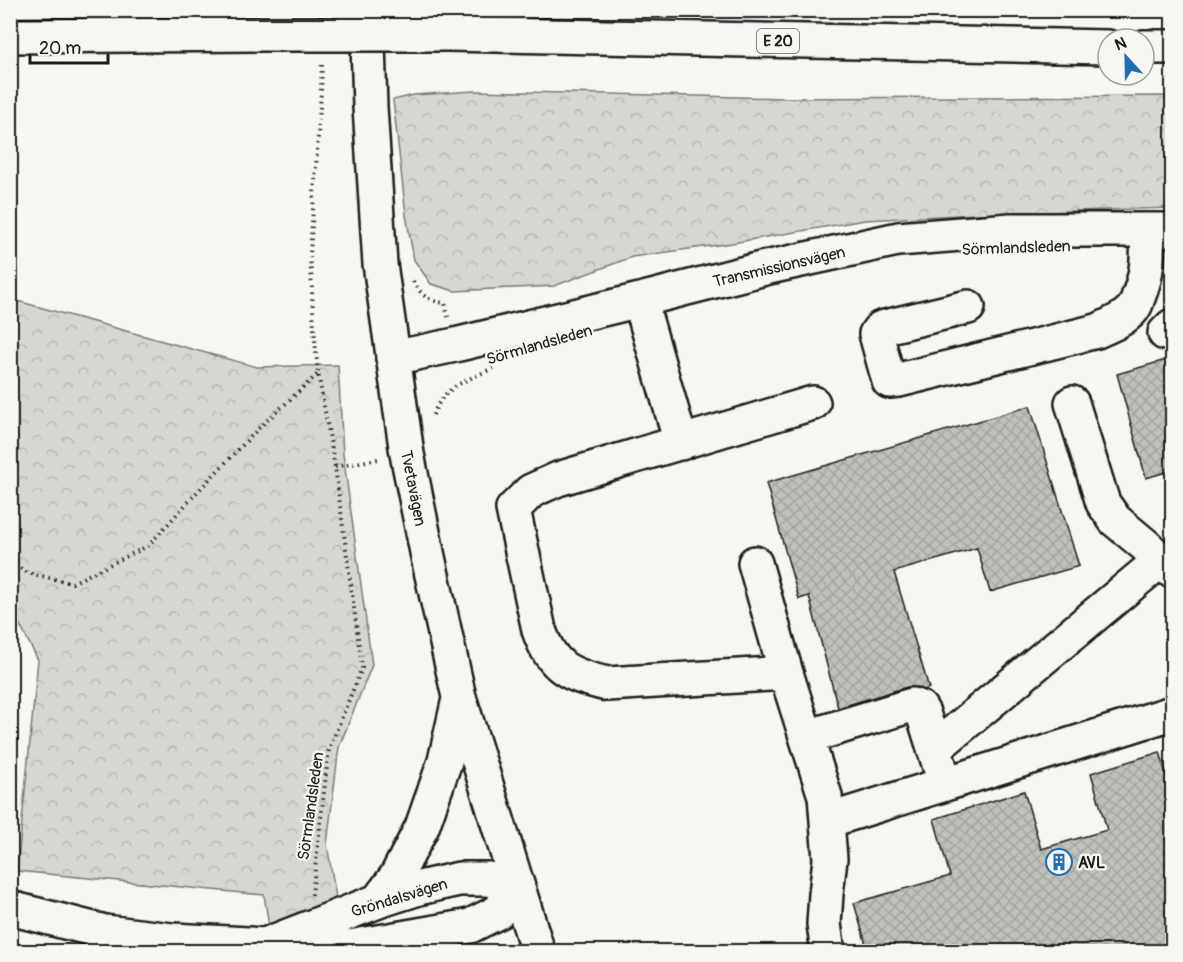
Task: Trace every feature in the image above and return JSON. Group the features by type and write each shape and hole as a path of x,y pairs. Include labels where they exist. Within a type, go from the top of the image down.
{"main road":[{"name":"Tvetavägen","path":"367,10 370,107 380,264 408,454 459,697 538,951"},
{"name":"E 20","path":"10,36 447,34 1096,47"},
{"path":"1156,47 1173,47"},
{"name":"Transmissionsvägen","path":"393,358 455,345 765,268 897,239 1011,230 1160,230"},
{"path":"969,307 881,328 876,334 889,381 1097,332 1120,320 1131,311 1136,303 1147,271 1148,255 1160,230"},
{"path":"640,300 681,442"},
{"path":"786,673 607,684 583,678 561,667 545,647 539,630 513,509 531,491 558,479 813,403"},
{"path":"934,749 1167,565 1115,520 1103,503 1072,403"},
{"path":"755,563 786,673 825,796 830,860 824,924 828,951"},
{"path":"378,902 396,877 422,827 445,761 459,697"},
{"path":"807,737 912,705 920,708 924,713 945,784"},
{"path":"827,821 1173,713"},
{"name":"Gröndalsvägen","path":"10,908 105,932 172,940 265,945 302,950 344,948 470,926 498,912 518,888 489,879 459,879 419,888 265,945"}],"path":[{"name":"Sörmlandsleden","path":"311,898 329,750 362,668 335,467 318,374 314,328 310,254 322,57"},
{"name":"Sörmlandsleden","path":"432,420 441,398 450,389 496,367"},
{"path":"10,562 28,573 72,583 148,546 245,442 318,374"},
{"path":"335,467 408,454"}],"green space":[{"path":"475,91 785,98 1172,96 1172,208 865,220 732,243 632,257 554,286 455,291 431,284 414,260 406,215 393,100 414,95"},
{"path":"10,299 257,367 338,365 343,454 372,665 339,747 327,844 345,951 273,951 264,895 17,871 38,660 11,608"}],"building":[{"path":"1173,358 1173,470 1146,478 1117,374"},
{"path":"1030,406 1079,566 990,592 977,548 894,572 929,688 924,690 918,687 907,687 838,708 809,596 799,599 766,483"},
{"name":"AVL","path":"1160,752 1173,797 1173,951 868,951 854,903 950,876 934,819 1024,791 1041,849 1107,830 1091,773"}],"place":[{"name":"AVL","path":"1059,862"}]}
